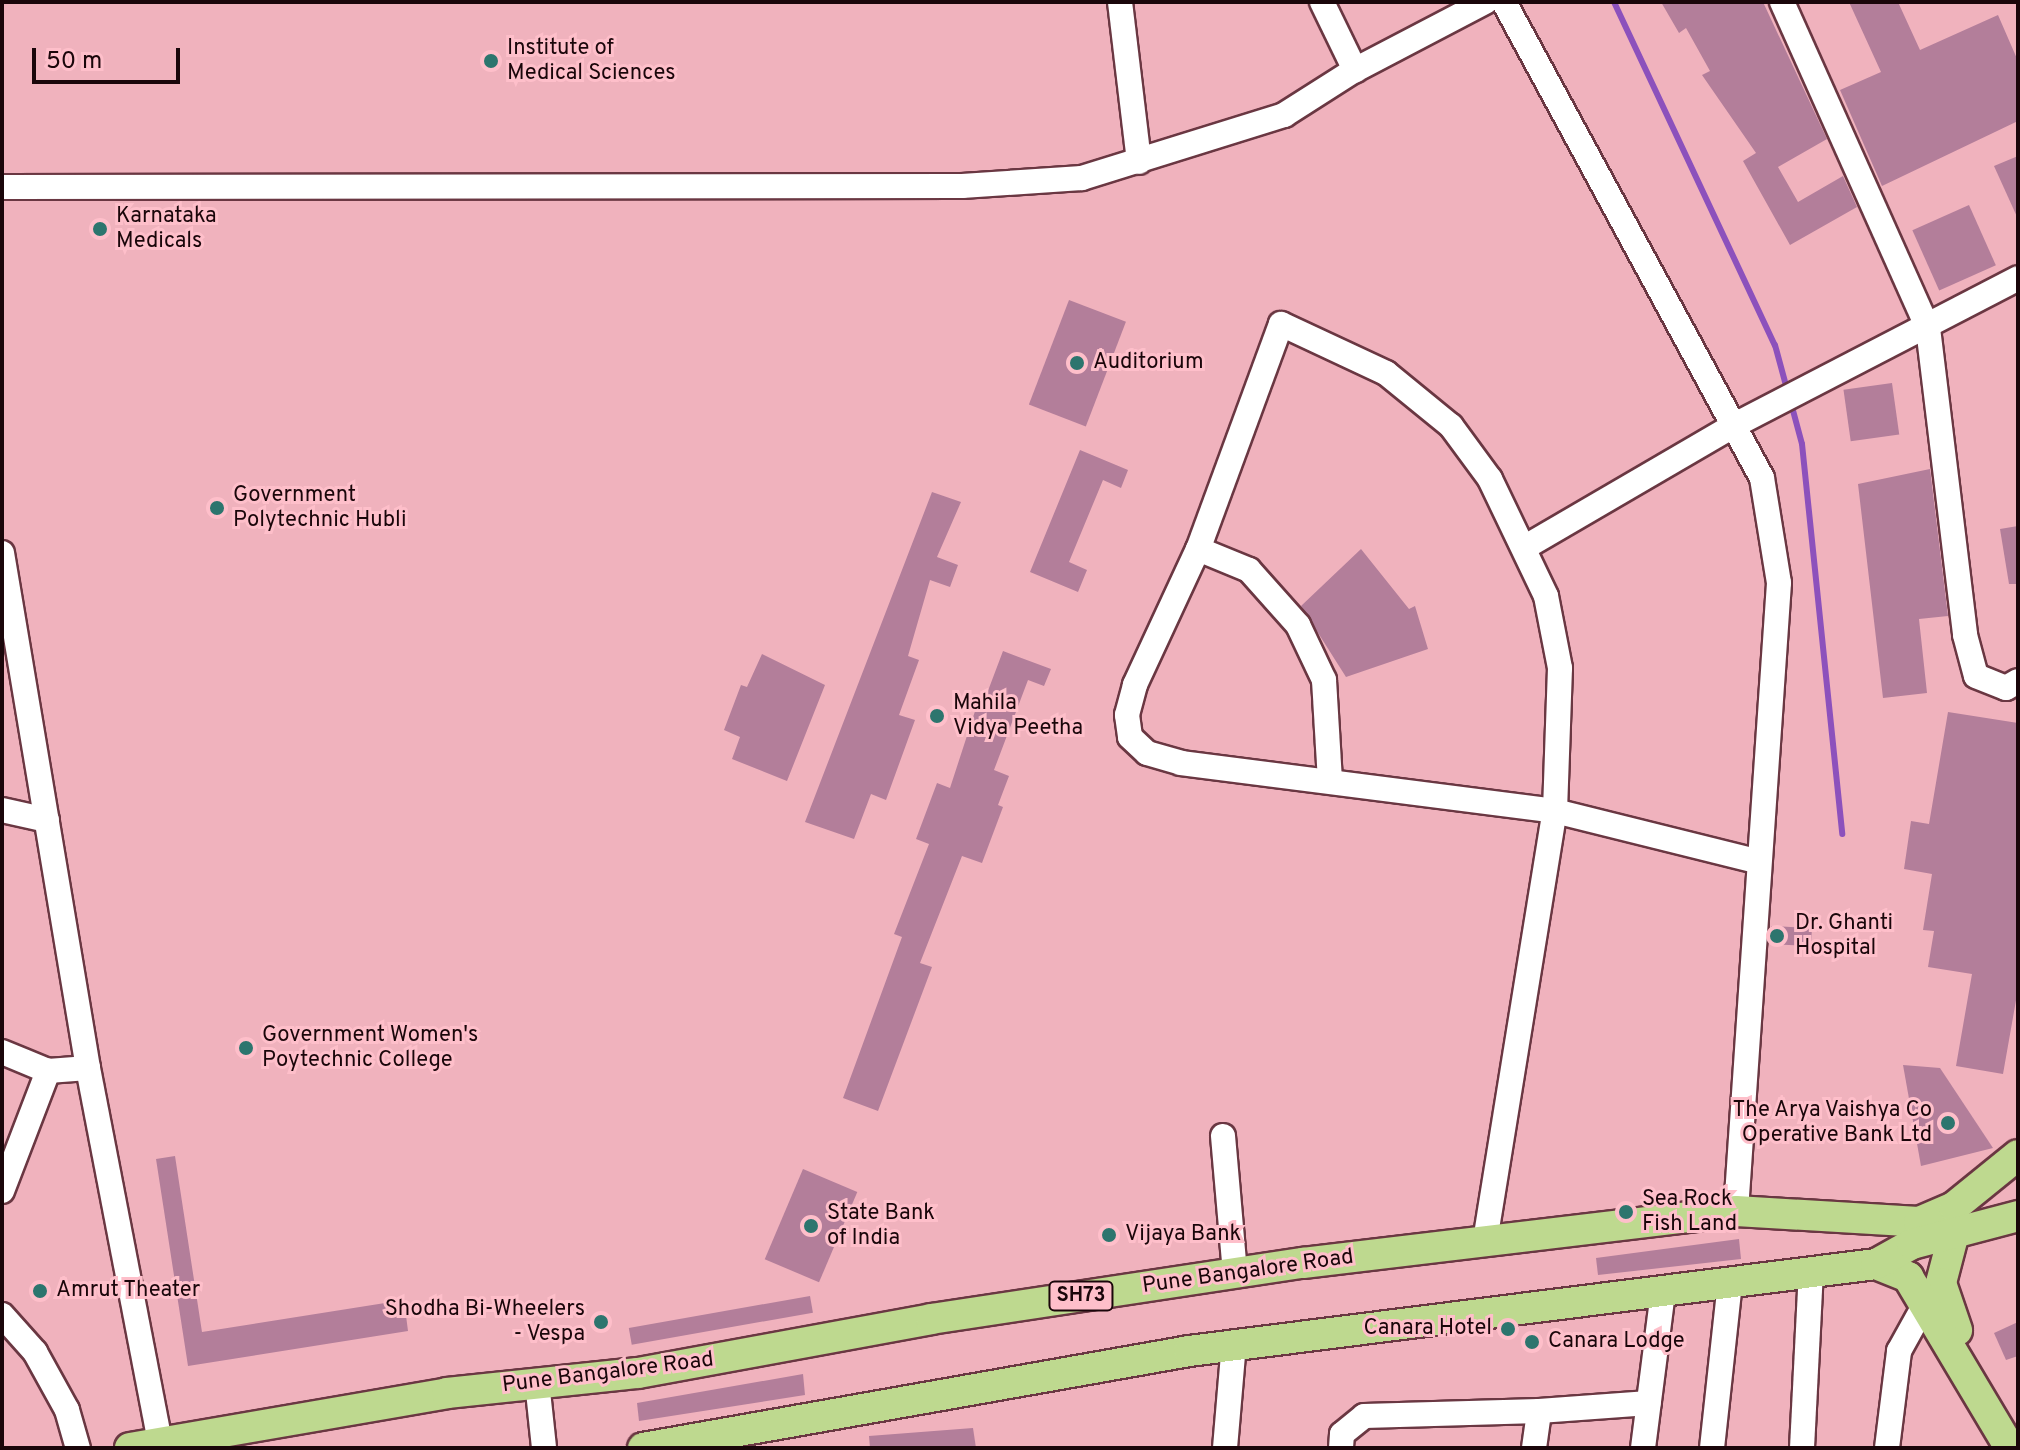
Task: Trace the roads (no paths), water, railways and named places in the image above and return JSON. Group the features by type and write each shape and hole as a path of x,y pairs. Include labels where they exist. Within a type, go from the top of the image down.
{"main road":[{"name":"Pune Bangalore Road","path":"643,1448 1234,1344 1876,1264 2018,1155"},
{"name":"Pune Bangalore Road","path":"130,1448 537,1382 638,1373 931,1319 1485,1241 1736,1211 1916,1233 1954,1233 2018,1216"},
{"path":"1916,1233 1938,1316 2010,1448"},
{"path":"1938,1316 1941,1283 1954,1233"},
{"path":"1876,1264 1900,1269 2018,1423"}],"street":[{"path":"1120,2 1139,162"},
{"path":"1322,2 1355,70"},
{"path":"2,187 962,186 1082,178 1284,115 1355,70 1485,2"},
{"path":"1504,2 1762,478 1779,583 1756,861 1736,1211"},
{"path":"1782,2 1928,328 1965,635 1976,676 2006,688 2018,681"},
{"path":"1527,546 1733,426 1928,328 2018,278"},
{"path":"1485,1241 1555,811 1560,668 1546,596 1527,546 1451,426 1386,373 1281,324 1198,549 1135,685 1127,715 1130,737 1147,753 1181,763 1555,811 1756,861"},
{"path":"1198,549 1249,570 1298,625 1324,680 1330,780"},
{"path":"2,553 88,1068 160,1442"},
{"path":"2,810 47,820"},
{"path":"2,1052 48,1071 88,1068"},
{"path":"2,1191 48,1071"},
{"path":"1223,1136 1235,1274"},
{"path":"1802,1448 1811,1273"},
{"path":"1712,1448 1730,1283"},
{"path":"1643,1448 1663,1292"},
{"path":"2,1315 35,1352 67,1410 78,1448"},
{"path":"1887,1448 1899,1351 1938,1316"},
{"path":"1225,1448 1234,1344"},
{"path":"537,1382 544,1448"},
{"path":"1341,1448 1342,1434 1364,1416 1539,1411 1649,1403"},
{"path":"1534,1448 1539,1411"}],"waterway":[{"path":"1614,2 1775,345 1788,393"},
{"path":"1791,403 1802,444 1842,834"}],"place":[{"name":"Institute of Medical Sciences","path":"491,61"},
{"name":"Karnataka Medicals","path":"100,229"},
{"name":"Auditorium","path":"1077,363"},
{"name":"Government Polytechnic Hubli","path":"217,508"},
{"name":"Mahila Vidya Peetha","path":"937,716"},
{"name":"Dr. Ghanti Hospital","path":"1777,936"},
{"name":"Government Women's Poytechnic College","path":"246,1048"},
{"name":"The Arya Vaishya Co Operative Bank Ltd","path":"1948,1123"},
{"name":"Sea Rock Fish Land","path":"1626,1212"},
{"name":"State Bank of India","path":"811,1226"},
{"name":"Vijaya Bank","path":"1109,1235"},
{"name":"Amrut Theater","path":"40,1291"},
{"name":"Shodha Bi-Wheelers - Vespa","path":"601,1322"},
{"name":"Canara Hotel","path":"1508,1329"},
{"name":"Canara Lodge","path":"1532,1342"}]}
